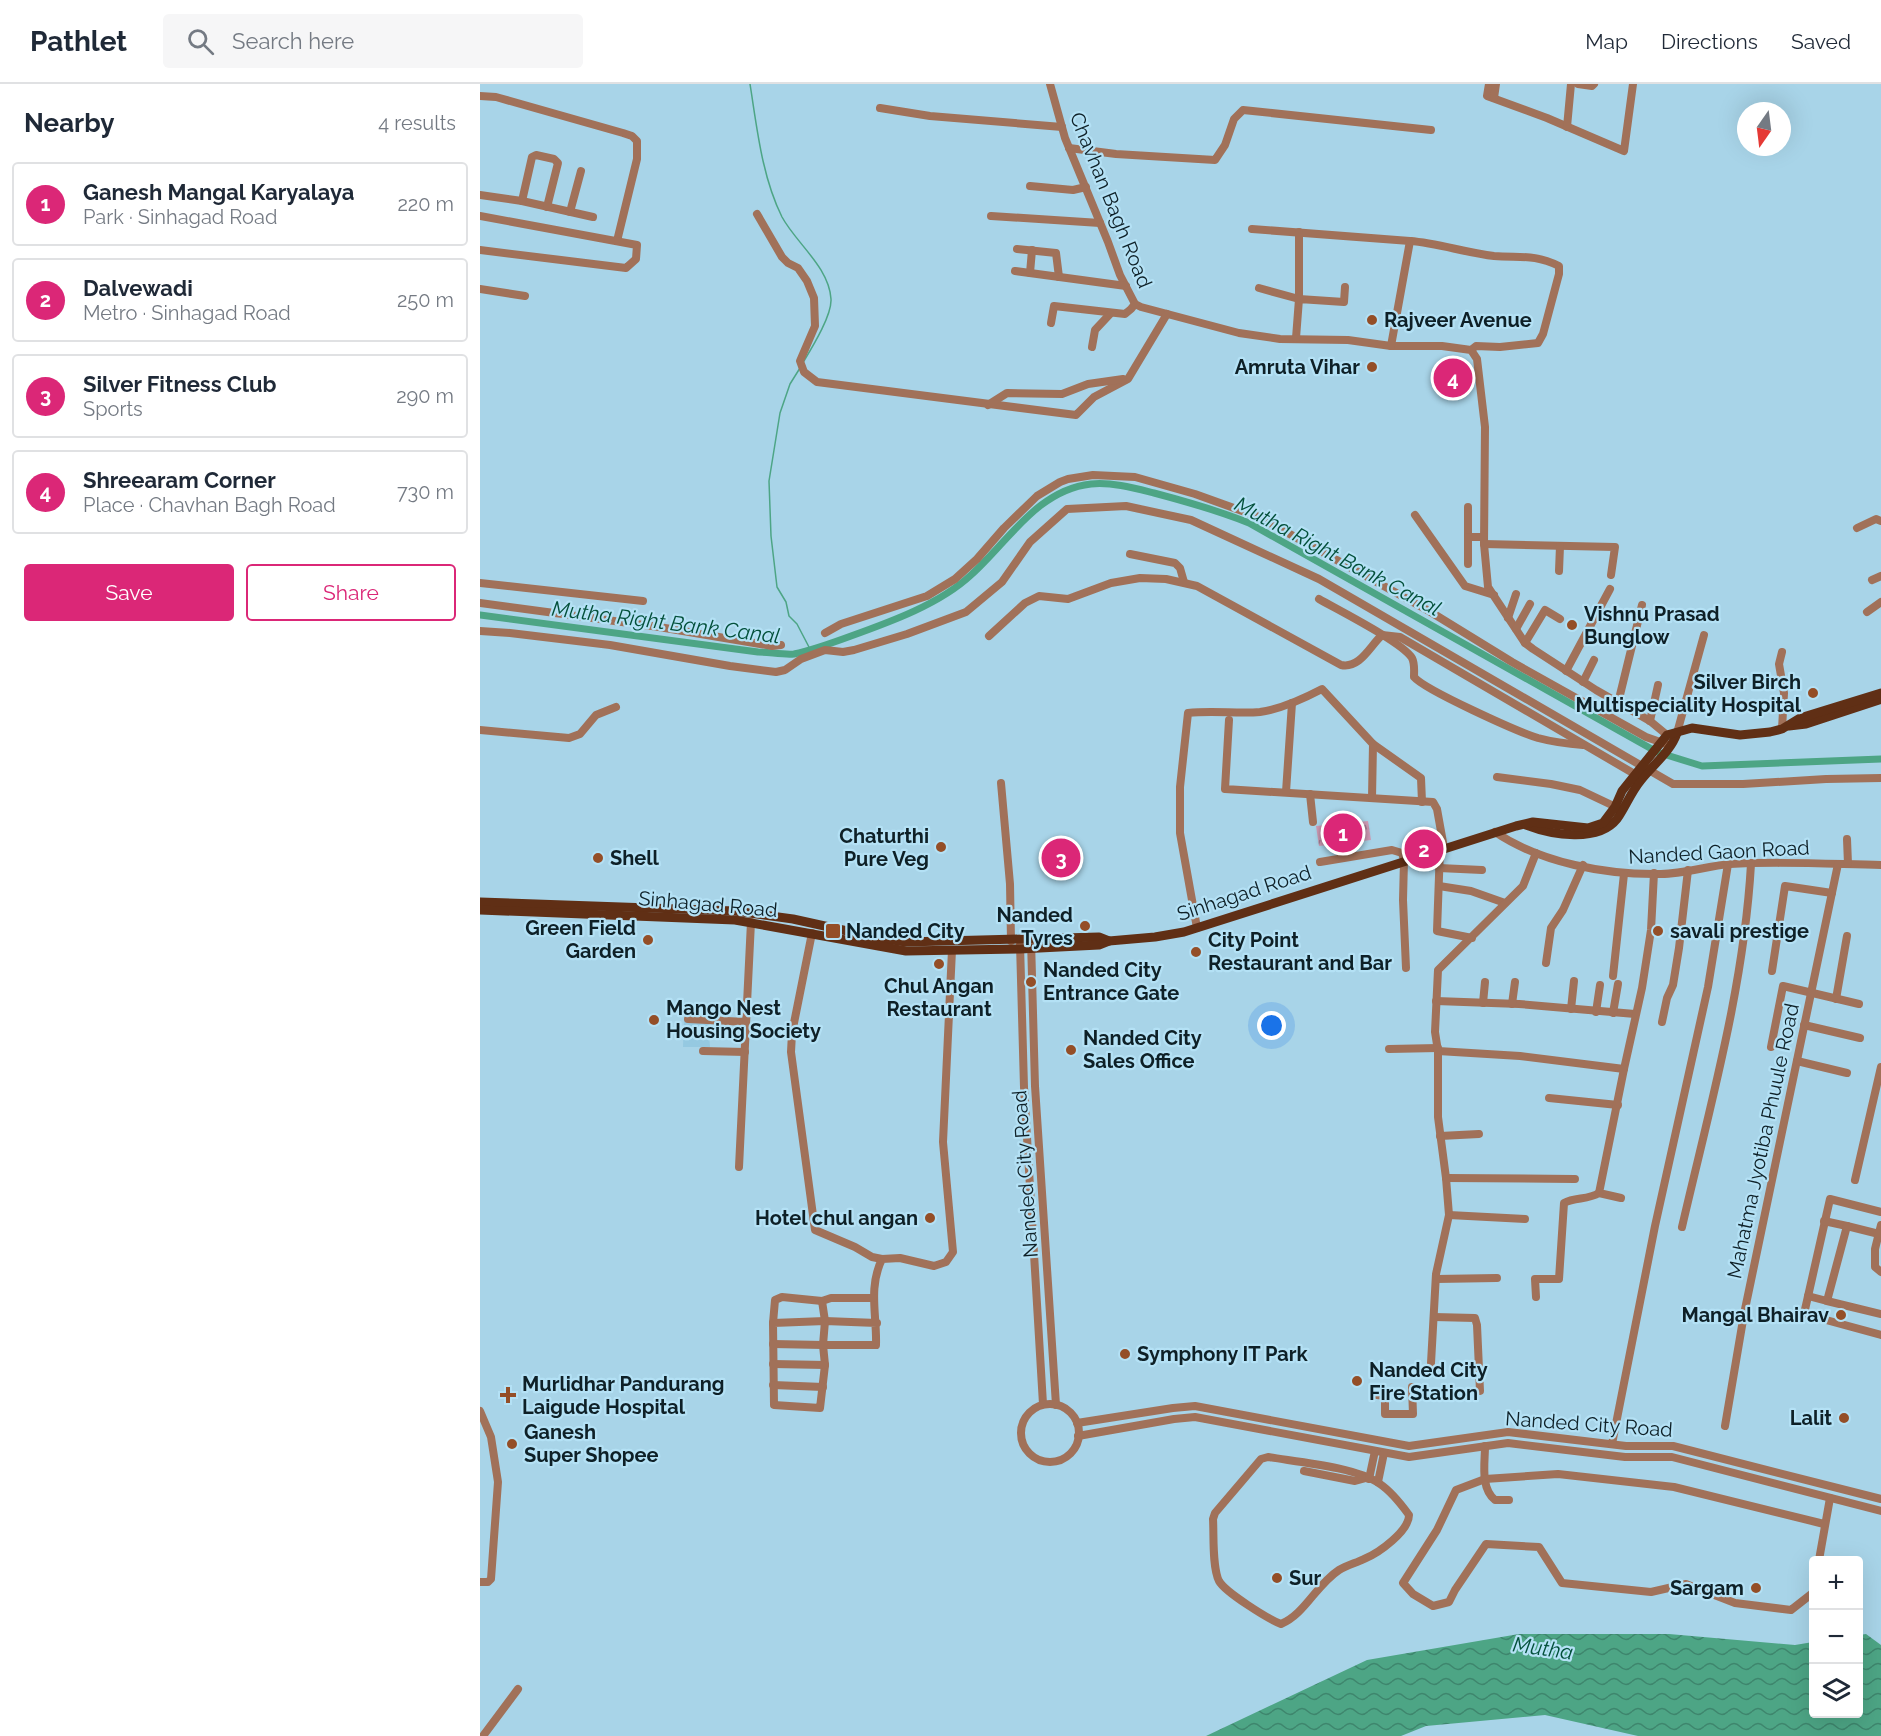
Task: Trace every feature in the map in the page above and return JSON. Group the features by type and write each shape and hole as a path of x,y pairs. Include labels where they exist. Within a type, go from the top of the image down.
{"main road":[{"path":"1785,727 1800,718 1881,693"},
{"path":"1668,737 1684,729 1699,728 1746,735 1806,724 1881,699"},
{"name":"Sinhagad Road","path":"1642,772 1671,746 1668,737"},
{"name":"Sinhagad Road","path":"906,946 1031,944 1099,937 1109,941 1172,934 1197,928 1442,848 1524,825 1544,830 1591,835 1602,832 1610,826 1626,793 1668,737"},
{"name":"Sinhagad Road","path":"480,902 535,908"},
{"name":"Sinhagad Road","path":"480,910 535,908 787,918 862,939"},
{"name":"Sinhagad Road","path":"702,913 812,933 906,946 952,950 1017,943"}],"street":[{"name":"Chavhan Bagh Road","path":"1050,84 1069,148 1135,304 1239,333 1280,339 1348,340 1471,350 1476,346 1500,347 1538,343 1543,334 1559,274 1559,266 1547,260 1528,256 1494,256 1426,242 1410,241"},
{"path":"1489,84 1487,96 1624,151 1634,84"},
{"path":"1494,98 1496,84"},
{"path":"1567,127 1571,84"},
{"path":"1578,84 1592,86 1594,84"},
{"path":"480,96 496,98 623,133 632,136 637,141 637,159 617,242"},
{"path":"880,108 930,116 1062,127"},
{"path":"1069,148 1116,154 1215,160 1225,145 1234,119 1243,110 1431,130"},
{"path":"522,201 532,157 536,154 554,159 558,163 547,207"},
{"path":"570,212 581,171"},
{"path":"1030,186 1073,190 1086,187"},
{"path":"480,195 522,201 593,217"},
{"path":"757,214 782,257 798,268 807,281 814,298 815,326 802,365 817,382 1076,415 1094,397 1128,379 1167,314"},
{"path":"480,216 637,245 636,259 626,268 480,250"},
{"path":"991,216 1100,223"},
{"path":"1252,229 1410,241 1391,345"},
{"path":"1296,338 1299,299 1299,232"},
{"path":"1017,249 1056,252 1059,277"},
{"path":"1030,273 1032,250"},
{"path":"1015,271 1126,286"},
{"path":"1259,288 1299,299 1344,302 1345,287"},
{"path":"480,289 525,296"},
{"path":"1051,323 1054,306 1110,314 1127,313 1135,304"},
{"path":"1092,347 1095,330 1110,314"},
{"path":"1471,350 1477,359 1485,427 1484,540 1488,587 1525,643 1582,682 1650,721 1668,737 1671,746"},
{"path":"988,405 1007,393 1062,394 1088,384 1128,379"},
{"path":"825,633 841,624 927,596 955,579 1037,496 1060,482 1093,475 1135,477 1195,494 1259,517 1646,737 1668,737"},
{"path":"480,631 610,645 776,672 785,670 801,659 825,650 843,652 854,650 907,634 966,612 1002,582 1030,542 1067,509 1126,506 1191,520 1318,579 1642,772"},
{"path":"1468,507 1468,564"},
{"path":"1415,515 1465,586 1494,595"},
{"path":"1857,528 1876,519 1881,521"},
{"path":"1468,537 1560,546 1615,546 1611,575"},
{"path":"1559,571 1560,546"},
{"path":"1130,554 1175,563 1184,582"},
{"path":"1872,580 1881,576"},
{"path":"989,636 1025,603 1039,596 1068,599 1111,583 1140,578 1184,582 1197,586 1341,665 1350,665 1369,652 1382,635"},
{"path":"480,583 643,601"},
{"path":"1566,671 1610,589"},
{"path":"1508,618 1516,594"},
{"path":"1319,599 1382,635 1410,655 1414,663 1414,677 1420,683 1536,737 1558,743 1588,746"},
{"path":"1867,612 1881,602"},
{"path":"480,603 659,627 772,646 781,645"},
{"path":"1516,629 1530,604"},
{"path":"1618,703 1642,605"},
{"path":"1525,643 1545,610 1560,619"},
{"path":"1382,635 1400,638 1588,746 1673,784 1881,778"},
{"path":"1668,737 1704,635"},
{"path":"1782,652 1779,664 1784,693 1785,727"},
{"path":"1582,682 1594,660"},
{"path":"1650,721 1658,685"},
{"path":"1197,928 1180,833 1180,787 1188,713 1209,710 1260,712 1292,703 1322,689 1373,744 1421,778 1422,801"},
{"path":"1287,792 1292,703"},
{"path":"480,730 569,738 580,734 596,715 616,707"},
{"path":"1229,720 1225,789 1433,802 1437,809 1442,848 1437,931 1472,938"},
{"path":"1372,798 1373,744"},
{"path":"1497,777 1580,790 1618,808"},
{"name":"Nanded City Road","path":"1001,783 1017,943 1044,1404"},
{"path":"1310,794 1313,822"},
{"name":"Nanded Gaon Road","path":"1495,832 1536,853 1624,874 1661,874 1728,864 1881,865"},
{"path":"1846,839 1848,864"},
{"path":"1320,862 1392,849 1402,853 1406,968"},
{"path":"1431,1363 1436,1279 1449,1215 1438,1117 1438,1050 1435,1032 1438,970 1523,886 1536,853"},
{"path":"1612,1444 1655,1226 1708,987 1728,864"},
{"path":"1682,1227 1734,1004 1749,913 1751,864"},
{"name":"Mahatma Jyotiba Phuule Road","path":"1725,1426 1743,1314 1838,864"},
{"path":"1546,963 1551,928 1563,910 1583,865"},
{"path":"1440,868 1482,870"},
{"path":"1662,1022 1667,998 1673,985 1678,957 1688,870"},
{"path":"1536,1297 1535,1279 1559,1279 1564,1203 1593,1197 1599,1192 1642,988 1651,930 1654,873"},
{"path":"1613,976 1624,874"},
{"path":"1439,886 1472,891 1505,903"},
{"path":"1772,970 1785,886 1832,893"},
{"path":"739,1167 751,922"},
{"path":"812,933 792,1034 791,1052 815,1230 872,1257 900,1258 934,1266 946,1262 952,1252 943,1142 952,950"},
{"path":"1836,999 1847,936"},
{"name":"Nanded City Road","path":"1031,944 1035,1073 1056,1405"},
{"path":"1483,1003 1485,981"},
{"path":"1571,1009 1574,981"},
{"path":"1512,1004 1515,982"},
{"path":"1613,1013 1618,984"},
{"path":"1596,1012 1600,985"},
{"path":"1771,1047 1783,986 1859,1004"},
{"path":"1436,1001 1512,1004 1635,1014"},
{"path":"688,1018 746,1022"},
{"path":"1804,1025 1860,1038"},
{"path":"1389,1049 1510,1055 1624,1069"},
{"path":"703,1051 744,1052"},
{"path":"1797,1061 1847,1073"},
{"path":"1855,1180 1881,1067"},
{"path":"1024,1073 1035,1073"},
{"path":"1549,1098 1618,1105"},
{"path":"1440,1136 1479,1134"},
{"path":"1446,1178 1575,1179"},
{"path":"1599,1192 1621,1198"},
{"path":"1881,1212 1831,1199 1824,1221 1804,1315 1881,1335"},
{"path":"1449,1215 1525,1219"},
{"path":"1824,1221 1879,1234"},
{"path":"1881,1225 1875,1249 1875,1267 1881,1272"},
{"path":"1827,1300 1847,1226"},
{"path":"773,1344 876,1345 877,1323 873,1298 878,1268 882,1259"},
{"path":"1436,1279 1497,1278"},
{"path":"1808,1296 1881,1314"},
{"path":"822,1301 825,1321 823,1345 825,1365 820,1408 774,1405 775,1300 782,1297 822,1301 831,1298 873,1298"},
{"path":"1434,1317 1475,1318 1478,1325 1480,1391"},
{"path":"773,1323 825,1321 877,1323"},
{"path":"773,1364 825,1365"},
{"path":"773,1385 823,1387"},
{"path":"1377,1395 1385,1396 1385,1414 1413,1414 1412,1387"},
{"path":"1044,1404 1056,1405 1067,1410 1077,1423 1078,1436 1075,1447 1064,1459 1047,1462 1032,1456 1022,1443 1021,1426 1029,1412 1044,1404"},
{"name":"Nanded City Road","path":"1077,1423 1195,1406 1409,1446 1508,1432 1612,1444 1673,1446 1881,1500"},
{"path":"480,1411 491,1437 498,1482 491,1579 489,1582 480,1582"},
{"name":"Nanded City Road","path":"1078,1436 1195,1417 1409,1457 1508,1443 1625,1457 1672,1457 1881,1511"},
{"path":"1485,1446 1485,1479 1490,1496 1495,1500 1509,1500"},
{"path":"1655,1446 1656,1457"},
{"path":"1368,1478 1375,1451"},
{"path":"1378,1482 1384,1453"},
{"path":"1268,1457 1336,1468 1378,1482 1394,1496 1409,1515 1409,1521 1380,1551 1338,1571 1324,1582 1288,1621 1281,1624 1273,1621 1251,1608 1219,1581 1213,1519 1261,1459 1268,1457"},
{"path":"1304,1471 1355,1481 1368,1478"},
{"path":"1809,1596 1791,1610 1736,1604 1686,1584 1651,1592 1562,1583 1539,1547 1486,1544 1449,1602 1432,1606 1413,1594 1403,1583 1437,1530 1456,1490 1485,1479 1558,1474 1674,1487 1824,1524"},
{"path":"1820,1556 1830,1497"},
{"path":"483,1736 518,1689"}],"shaded area":[{"path":"684,1018 708,1020 710,1047 683,1047"}],"green space":[{"path":"1368,821 1371,840 1319,846 1316,826"}],"water":[{"name":"Mutha","path":"1519,1634 1669,1634 1795,1645 1809,1643 1809,1718 1863,1718 1863,1634 1866,1634 1881,1645 1881,1736 1638,1736 1545,1715 1426,1726 1401,1736 1206,1736 1367,1660"}],"waterway":[{"path":"750,84 761,152 775,202 788,227 818,266 829,287 831,299 828,313 804,361"},
{"path":"800,368 790,384 780,413 769,481 771,536 777,587 786,602 789,616 797,624 810,649"},
{"name":"Mutha Right Bank Canal","path":"480,615 758,652 794,654 866,631 930,603 945,595 971,575 1025,519 1055,496 1072,488 1091,484 1115,485 1191,503 1249,523 1657,752 1702,766 1881,759"}],"place":[{"name":"Rajveer Avenue","path":"1372,320"},
{"name":"Amruta Vihar","path":"1372,367"},
{"name":"Shreearam Corner","path":"1453,378"},
{"name":"Vishnu Prasad Bunglow","path":"1572,625"},
{"name":"Silver Birch Multispeciality Hospital","path":"1813,693"},
{"name":"Ganesh Mangal Karyalaya","path":"1343,833"},
{"name":"Chaturthi Pure Veg","path":"941,847"},
{"name":"Dalvewadi","path":"1424,849"},
{"name":"Shell","path":"598,858"},
{"name":"Silver Fitness Club","path":"1061,858"},
{"name":"Nanded Tyres","path":"1085,926"},
{"name":"Nanded City","path":"833,931"},
{"name":"savali prestige","path":"1658,931"},
{"name":"Green Field Garden","path":"648,940"},
{"name":"City Point Restaurant and Bar","path":"1196,952"},
{"name":"Chul Angan Restaurant","path":"939,964"},
{"name":"Nanded City Entrance Gate","path":"1031,982"},
{"name":"Mango Nest Housing Society","path":"654,1020"},
{"name":"Nanded City Sales Office","path":"1071,1050"},
{"name":"Hotel chul angan","path":"930,1218"},
{"name":"Mangal Bhairav","path":"1841,1315"},
{"name":"Symphony IT Park","path":"1125,1354"},
{"name":"Nanded City Fire Station","path":"1357,1381"},
{"name":"Murlidhar Pandurang Laigude Hospital","path":"508,1395"},
{"name":"Lalit","path":"1844,1418"},
{"name":"Ganesh Super Shopee","path":"512,1444"},
{"name":"Sur","path":"1277,1578"},
{"name":"Sargam","path":"1756,1588"}]}
